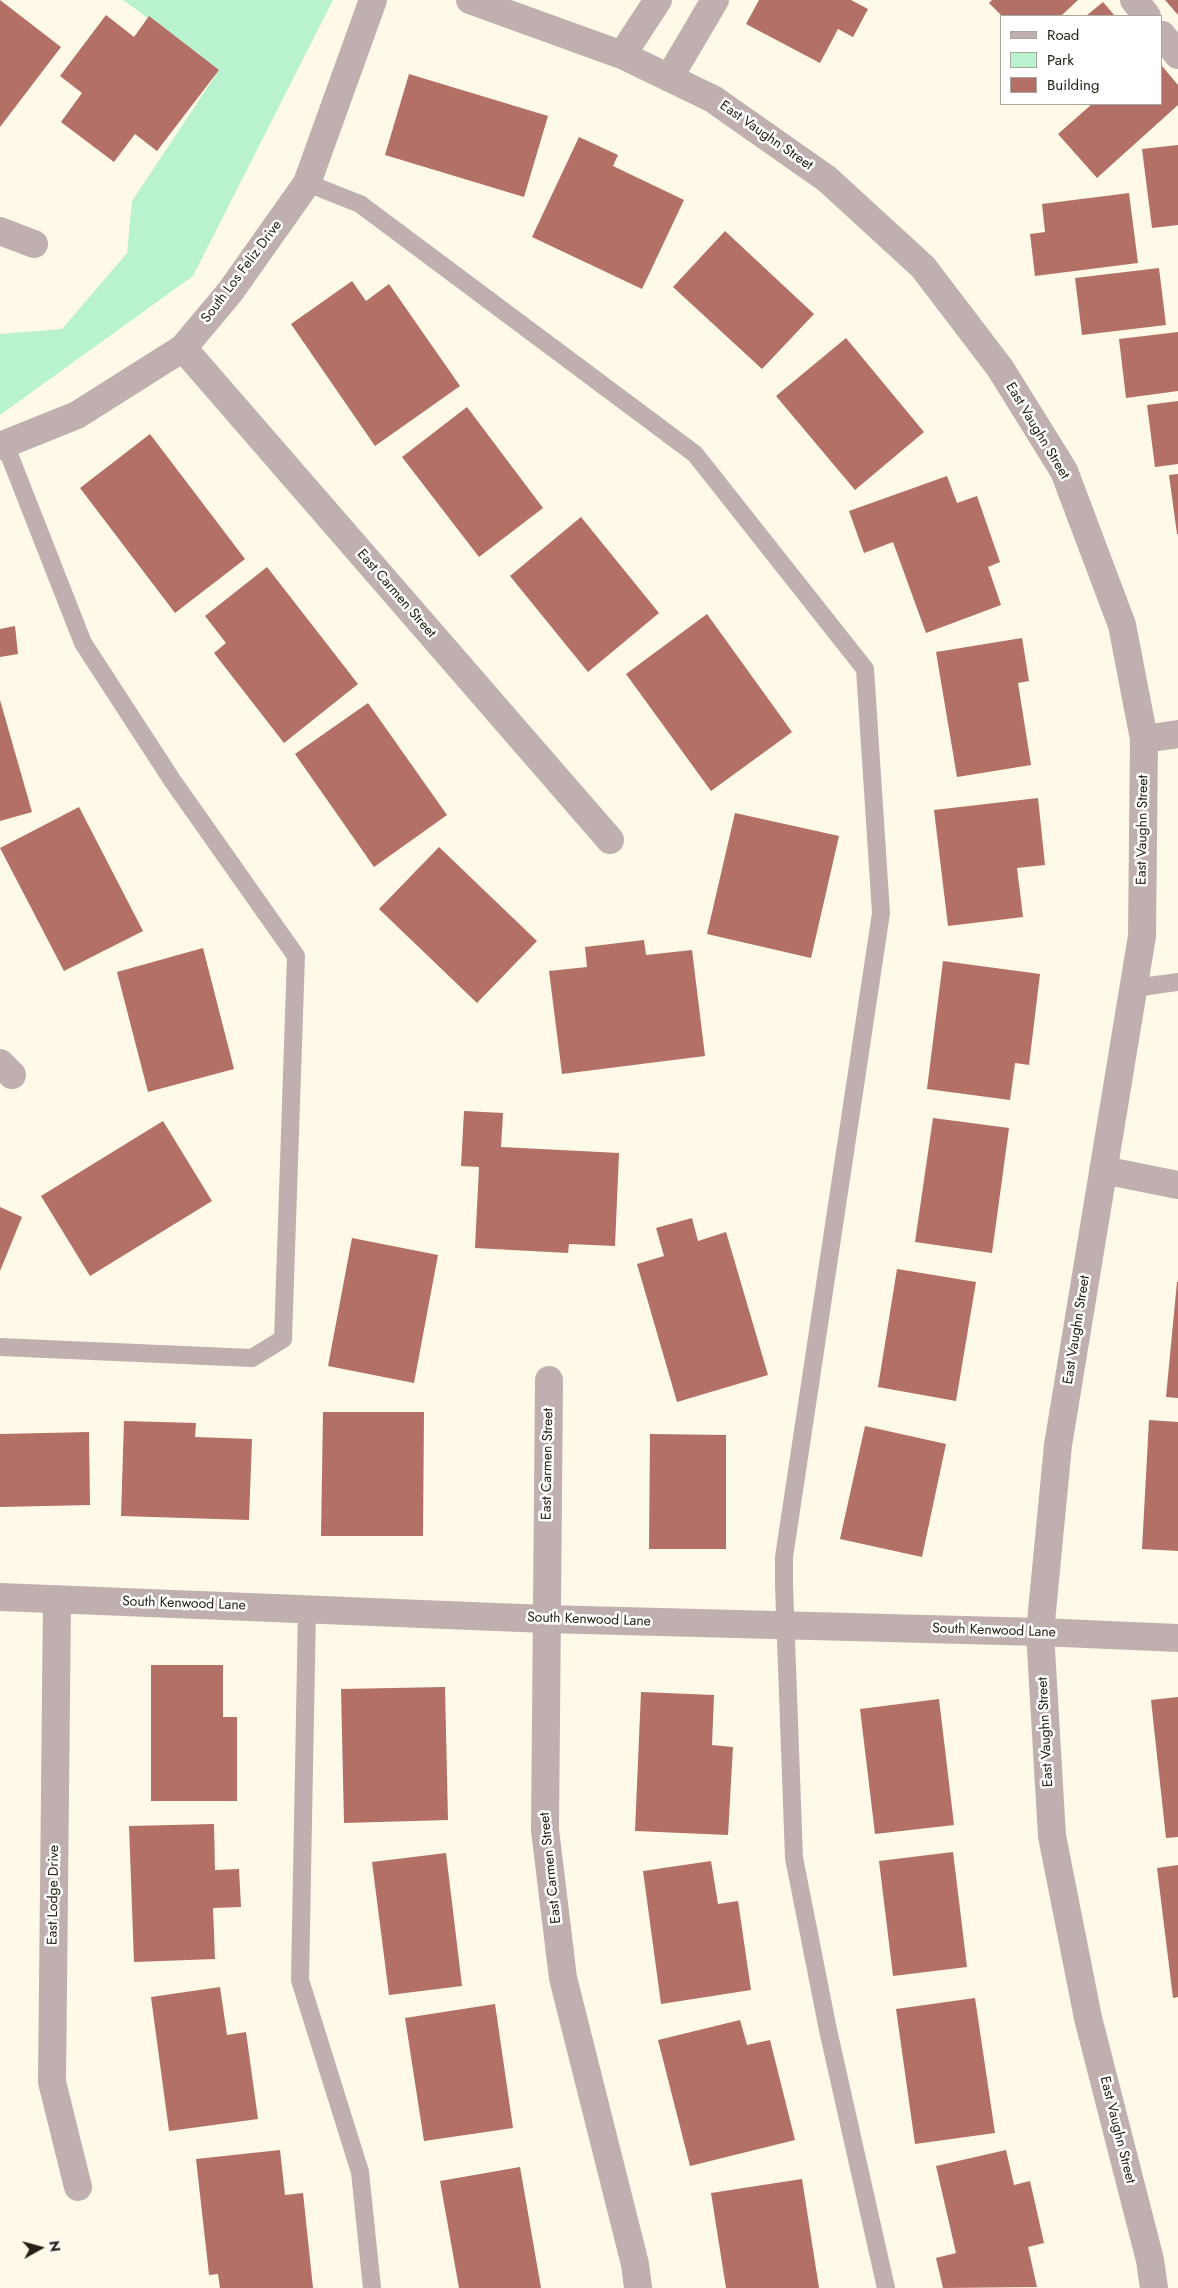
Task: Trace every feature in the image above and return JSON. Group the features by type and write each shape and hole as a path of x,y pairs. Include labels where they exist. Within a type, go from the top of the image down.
{"street":[{"name":"South Los Feliz Drive","path":"3,445 77,415 182,348 230,292 307,183 373,0"},
{"name":"East Vaughn Street","path":"470,0 622,55 718,103 827,179 922,267 1000,368 1064,471 1122,625 1144,739 1142,936 1058,1445 1040,1632 1052,1836 1088,2018 1150,2260 1154,2288"},
{"path":"622,55 658,0"},
{"path":"669,78 715,0"},
{"path":"1134,0 1146,15"},
{"path":"1163,36 1178,55"},
{"path":"0,231 34,244"},
{"name":"East Carmen Street","path":"182,348 610,840"},
{"path":"1144,739 1178,734"},
{"path":"1103,1170 1178,1185"},
{"name":"East Carmen Street","path":"549,1380 545,1830 563,1978 635,2264 638,2288"},
{"name":"South Kenwood Lane","path":"0,1597 546,1619 1040,1632 1178,1638"},
{"name":"East Lodge Drive","path":"57,1599 52,2082 78,2187"}],"lane":[{"path":"307,183 360,204 695,454 865,668 881,913 784,1557 794,1858 828,2030 886,2288"},
{"path":"0,1347 252,1358 283,1339 296,956 172,780 83,643 3,445"},
{"path":"1134,988 1178,982"},
{"path":"307,1609 300,1980 360,2172 372,2288"}],"green space":[{"path":"123,0 333,0 193,276 0,415 0,334 62,329 127,253 132,201 219,70"}],"building":[{"path":"0,0 61,47 0,127"},
{"path":"759,0 851,0 868,9 853,37 838,29 820,63 746,24"},
{"path":"992,0 1078,0 1062,15 1001,15 989,3"},
{"path":"1165,0 1178,0 1178,15"},
{"path":"1103,2 1114,15 1087,15"},
{"path":"106,15 134,37 149,16 219,70 157,151 135,134 114,162 61,122 82,93 60,76"},
{"path":"1163,67 1178,85 1178,105 1097,178 1058,134 1091,105 1163,105"},
{"path":"409,74 548,116 524,197 385,155"},
{"path":"579,137 618,155 613,166 684,200 642,289 532,237"},
{"path":"1178,145 1178,225 1152,228 1142,149"},
{"path":"1129,193 1138,263 1035,276 1030,234 1045,232 1042,204"},
{"path":"725,231 814,314 762,369 673,287"},
{"path":"1159,268 1166,325 1082,335 1075,278"},
{"path":"352,281 366,301 389,284 460,386 375,446 291,324"},
{"path":"1178,332 1178,391 1126,398 1119,339"},
{"path":"846,338 924,432 855,490 776,396"},
{"path":"1178,401 1178,464 1155,467 1147,405"},
{"path":"467,407 543,508 479,557 402,457"},
{"path":"150,434 245,559 175,613 80,488"},
{"path":"1178,474 1178,534 1177,534 1169,475"},
{"path":"947,476 957,503 977,496 1000,562 988,567 1001,605 926,633 893,542 864,553 849,511"},
{"path":"581,517 659,613 588,672 510,576"},
{"path":"267,567 358,684 284,743 214,653 226,643 205,616"},
{"path":"707,614 792,732 711,791 626,674"},
{"path":"15,626 18,654 0,657 0,629"},
{"path":"1022,638 1029,681 1018,683 1031,765 957,777 936,652"},
{"path":"0,700 32,812 0,821"},
{"path":"368,703 447,815 374,867 295,754"},
{"path":"1038,798 1045,865 1017,868 1023,917 948,926 934,810"},
{"path":"79,807 143,931 64,971 0,848"},
{"path":"735,813 839,836 811,958 707,934"},
{"path":"439,847 537,941 477,1003 379,909"},
{"path":"644,940 646,955 692,950 705,1056 562,1074 549,971 587,967 585,947"},
{"path":"203,948 234,1069 148,1092 117,972"},
{"path":"943,961 1040,974 1029,1065 1015,1063 1010,1100 927,1089"},
{"path":"464,1111 503,1113 501,1147 619,1153 615,1246 569,1244 568,1253 475,1248 479,1167 461,1166"},
{"path":"933,1118 1009,1128 992,1253 915,1242"},
{"path":"163,1121 212,1201 90,1276 41,1196"},
{"path":"0,1207 22,1217 0,1271"},
{"path":"692,1218 698,1241 726,1232 768,1375 677,1402 637,1264 664,1256 656,1228"},
{"path":"352,1238 438,1255 414,1383 328,1366"},
{"path":"897,1269 976,1282 956,1401 878,1387"},
{"path":"1178,1282 1178,1398 1166,1397"},
{"path":"323,1412 424,1412 423,1536 321,1536"},
{"path":"1149,1420 1178,1422 1178,1551 1142,1549"},
{"path":"124,1421 196,1423 195,1437 252,1439 249,1520 121,1516"},
{"path":"865,1426 946,1444 922,1557 840,1539"},
{"path":"89,1432 90,1505 0,1507 0,1434"},
{"path":"650,1434 726,1435 726,1549 649,1549"},
{"path":"151,1665 223,1665 223,1717 237,1717 237,1801 151,1801"},
{"path":"445,1687 448,1820 344,1823 341,1689"},
{"path":"641,1692 714,1695 712,1745 733,1747 728,1835 635,1831"},
{"path":"1178,1697 1178,1837 1166,1838 1151,1700"},
{"path":"939,1699 954,1825 875,1834 860,1709"},
{"path":"214,1824 215,1870 239,1869 241,1907 213,1908 215,1959 134,1962 129,1826"},
{"path":"953,1852 967,1967 893,1976 879,1861"},
{"path":"446,1853 462,1986 389,1995 372,1862"},
{"path":"711,1861 718,1904 738,1901 751,1990 661,2004 643,1871"},
{"path":"1178,1865 1178,1997 1173,1998 1157,1868"},
{"path":"220,1987 227,2035 246,2032 258,2119 169,2131 151,1997"},
{"path":"975,1998 995,2133 915,2144 896,2009"},
{"path":"495,2004 513,2128 424,2141 405,2018"},
{"path":"740,2020 747,2045 770,2040 795,2140 690,2166 658,2040"},
{"path":"280,2150 285,2195 303,2193 313,2288 220,2288 218,2274 209,2275 196,2159"},
{"path":"1006,2150 1014,2185 1030,2181 1044,2243 1028,2247 1037,2287 943,2288 936,2258 956,2253 936,2166"},
{"path":"520,2167 541,2288 459,2288 440,2181"},
{"path":"802,2179 819,2288 726,2288 711,2193"}]}
